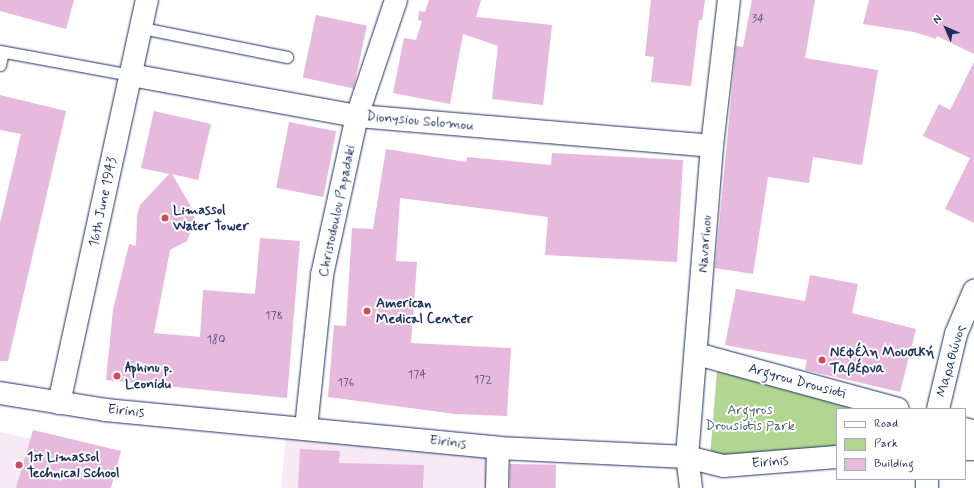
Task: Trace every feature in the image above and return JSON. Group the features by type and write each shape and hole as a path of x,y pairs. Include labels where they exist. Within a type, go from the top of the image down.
{"street":[{"name":"16th June 1943","path":"59,403 147,0"},
{"name":"Christodoulou Papadaki","path":"306,428 322,275 357,116 396,0"},
{"name":"Navarinou","path":"691,488 686,457 697,354 712,146 729,0"},
{"name":"Dionysiou Solomou","path":"131,75 357,116 712,146"},
{"name":"Μαραθώνος","path":"938,408 956,334 974,291"},
{"name":"Argyrou Drousioti","path":"697,354 894,408"},
{"name":"Eirinis","path":"0,393 59,403 498,448 686,457 723,466 836,457"},
{"path":"497,488 498,448"}],"lane":[{"path":"142,28 287,57"},
{"path":"0,65 2,51 131,75"}],"shaded area":[{"name":"1st Limassol Technical School","path":"0,432 45,442 31,488 0,488"},
{"path":"286,437 491,456 488,488 281,488"}],"green space":[{"name":"Argyros Drousiotis Park","path":"717,371 852,408 836,408 836,450 710,457"}],"building":[{"path":"0,0 74,0 66,29 0,11"},
{"path":"429,0 481,0 476,17 552,25 543,105 492,99 498,46 463,34 450,104 393,93 404,38 416,40 422,21 418,20 419,11 425,12"},
{"path":"651,0 705,0 702,20 699,20 691,86 651,82 654,57 645,56"},
{"path":"752,0 815,0 805,58 878,70 862,165 813,157 809,183 768,177 753,274 715,268 736,46 743,47"},
{"path":"869,0 974,0 974,54 937,36 936,39 914,32 863,24"},
{"path":"316,15 367,26 354,88 303,78"},
{"path":"974,62 974,223 945,209 970,158 923,136 939,104 950,110"},
{"path":"0,95 66,111 8,361 0,361 0,223 21,134 0,130"},
{"path":"154,111 211,124 198,180 172,174 193,210 195,221 187,241 170,250 154,333 200,337 203,290 255,294 260,238 300,241 287,398 106,380 113,310 129,244 136,246 137,215 140,205 169,174 141,168"},
{"path":"289,122 336,131 323,197 276,188"},
{"path":"386,149 466,162 467,157 551,165 552,153 683,160 677,262 545,255 548,217 400,198 396,261 417,262 411,343 511,348 507,416 455,414 328,397 334,325 346,326 352,228 373,229"},
{"path":"810,275 858,284 852,313 916,329 900,392 805,370 807,360 725,345 736,289 805,301"},
{"path":"33,430 121,451 111,488 16,488"},
{"path":"300,449 340,451 339,463 424,465 423,488 298,488"},
{"path":"510,464 556,465 556,488 510,488"}],"place":[{"name":"Limassol Water Tower","path":"165,218"},
{"name":"American Medical Center","path":"367,311"},
{"name":"Νεφέλη Μουσική Ταβέρνα","path":"822,360"},
{"name":"Aphinu p. Leonidu","path":"117,376"},
{"name":"1st Limassol Technical School","path":"19,465"}]}
